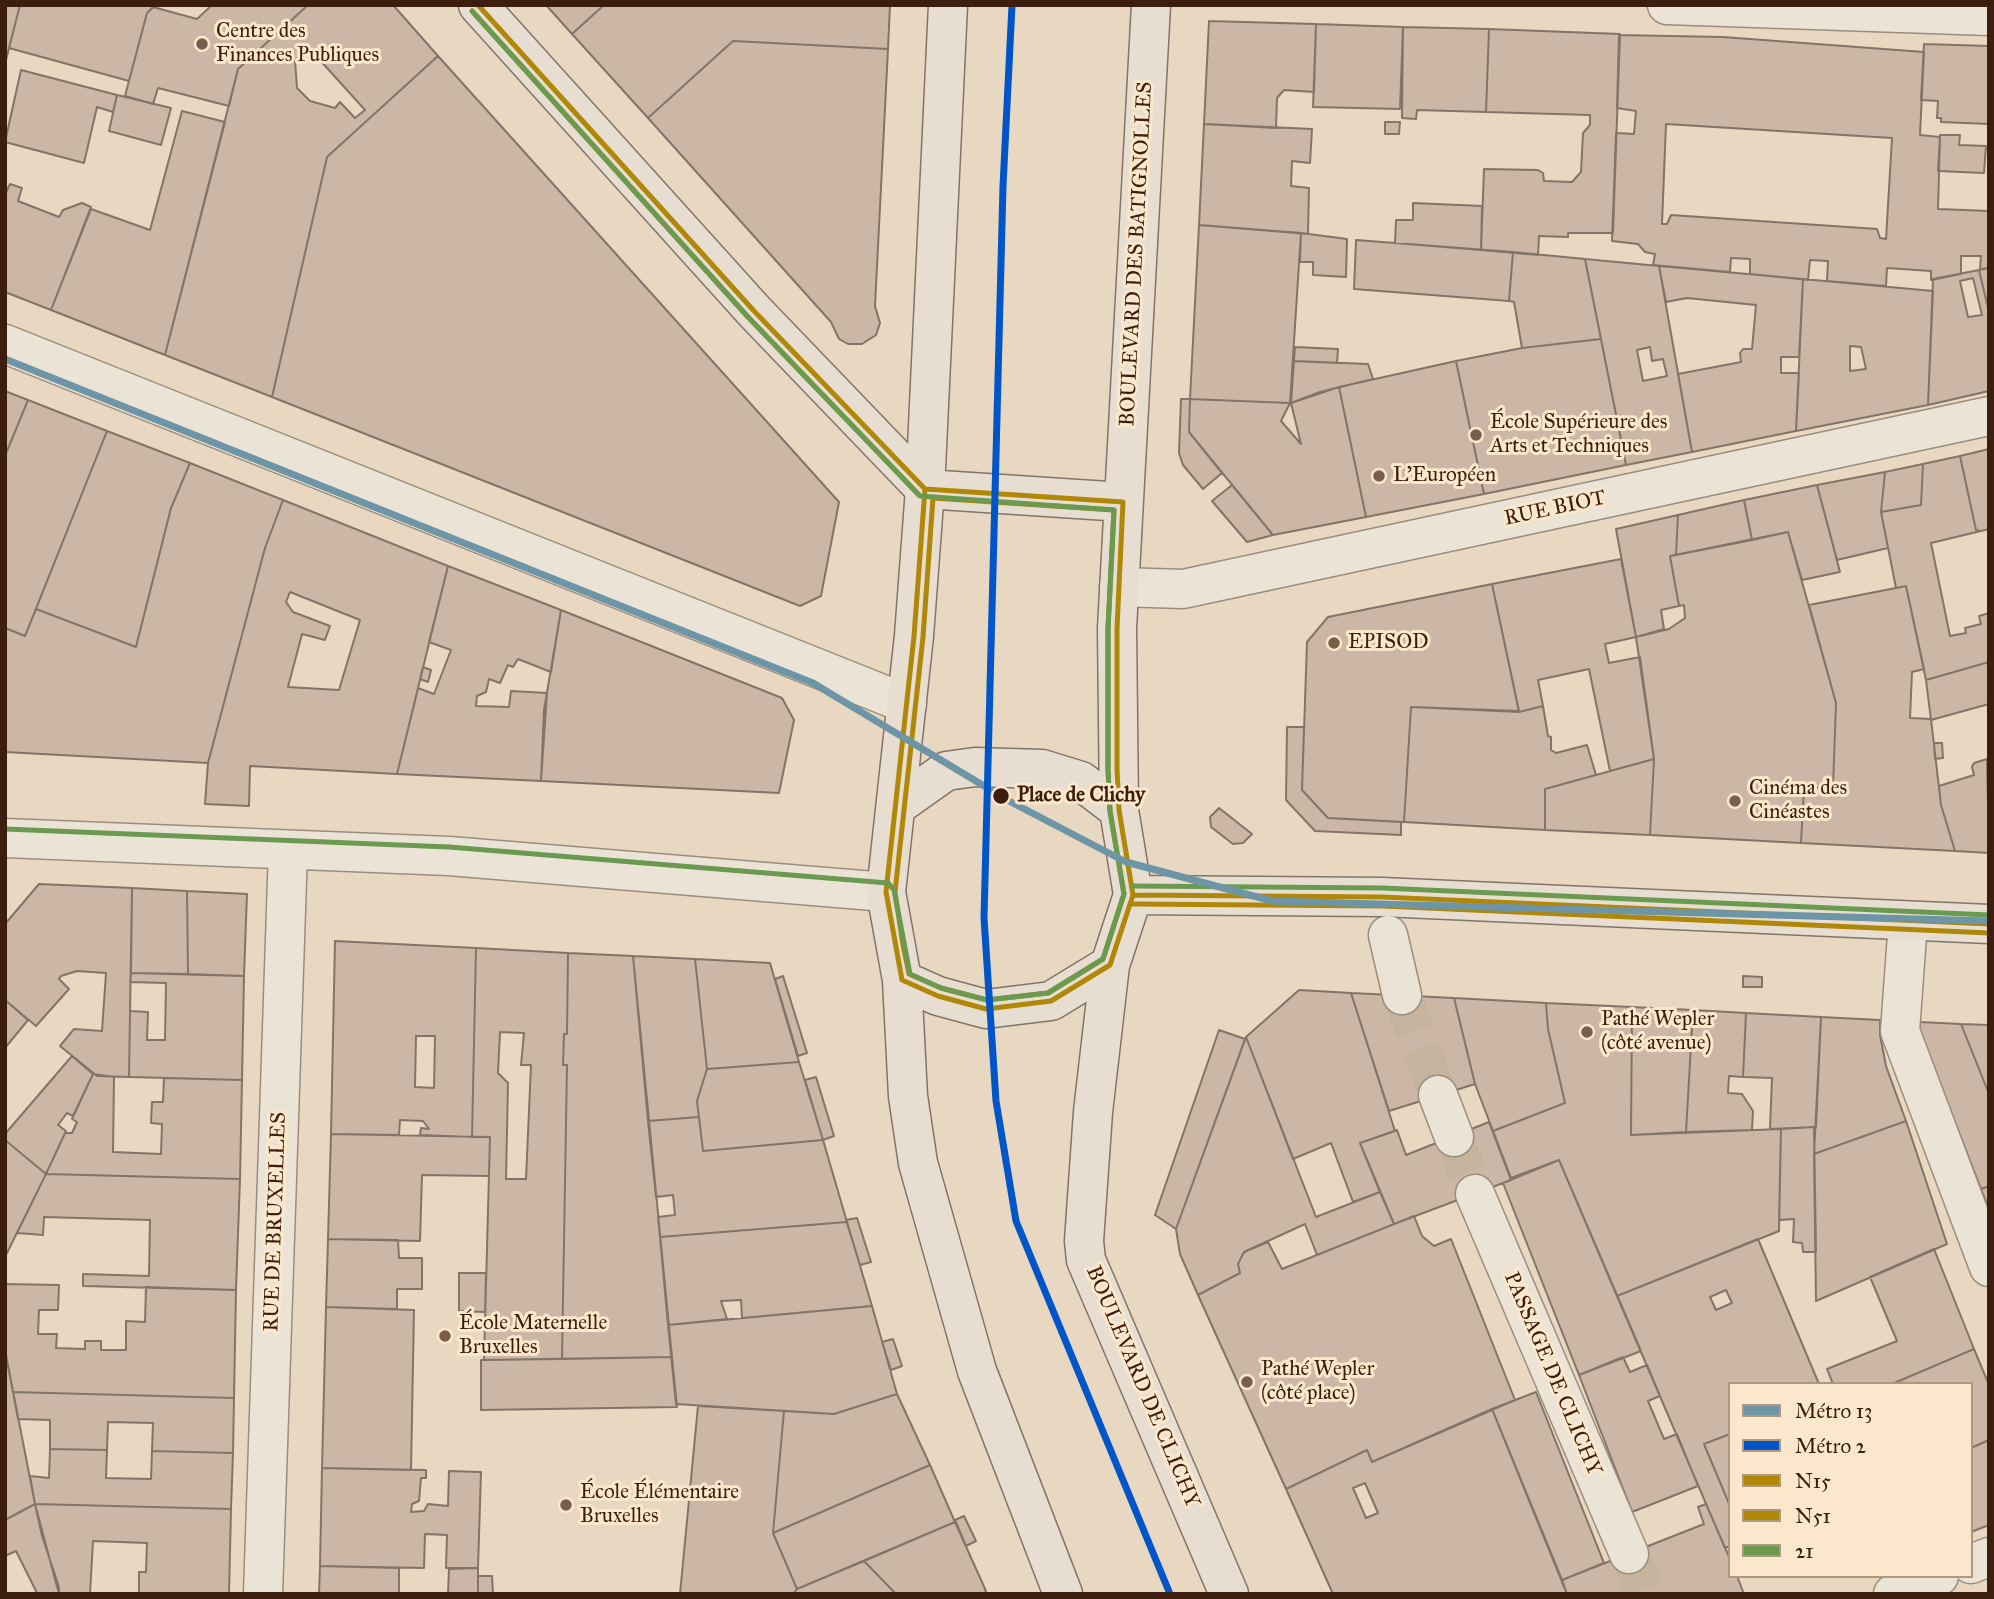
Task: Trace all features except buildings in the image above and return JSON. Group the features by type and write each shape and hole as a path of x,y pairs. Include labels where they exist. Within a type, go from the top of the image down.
{"main road":[{"path":"478,5 754,310 925,489 1123,502 1116,696 1119,810 1133,895 1110,965 1051,1001 986,1009 938,996 902,980"},
{"path":"948,5 925,489 898,805 886,892 902,980 908,1096 918,1163 976,1371 1061,1592"},
{"name":"BOULEVARD DES BATIGNOLLES","path":"1123,502 1151,5"},
{"path":"898,805 946,771 975,767 1042,769 1081,781 1119,810"},
{"path":"1133,895 1382,897 1989,924"},
{"name":"BOULEVARD DE CLICHY","path":"1110,965 1093,1112 1084,1241 1086,1259 1229,1594"}],"street":[{"path":"1667,5 1989,16"},
{"path":"5,344 907,704"},
{"name":"RUE BIOT","path":"1119,587 1183,589 1989,416"},
{"path":"5,838 462,857 886,892"},
{"name":"RUE DE BRUXELLES","path":"263,1594 288,850"},
{"path":"1908,922 1900,1031 1989,1267"},
{"path":"1388,936 1402,995"},
{"path":"1438,1095 1454,1137"},
{"name":"PASSAGE DE CLICHY","path":"1475,1194 1629,1554"},
{"path":"1893,1594 1934,1578"}],"tunnel":[{"path":"1402,995 1438,1095"},
{"path":"1454,1137 1475,1194"},
{"path":"1629,1554 1646,1594"}],"metro line":[{"name":"2","path":"1012,5 1003,186 984,918 996,1101 1016,1221 1170,1594"},
{"name":"13","path":"5,359 813,683 1009,801 1126,862 1272,901 1989,921"}],"transit line":[{"name":"N15","path":"478,5 754,311 925,489"},
{"name":"N51","path":"472,11 748,317 919,495"},
{"name":"21","path":"5,829 449,847 888,883 894,890 910,974 941,988 987,1000 1048,993 1103,959 1124,894 1110,811 1108,769 1108,628 1114,510 920,496 748,317 472,11"},
{"name":"N15","path":"925,489 1123,502 1117,628 1117,769 1119,810 1133,895 1110,965 1051,1001 986,1009 938,996 902,980 886,892 914,636 925,489"},
{"name":"N51","path":"933,498 1114,510 1108,628 1108,769 1110,811 1124,894 1103,959 1048,993 987,1000 941,988 909,974 895,892 923,637 933,498"},
{"name":"21","path":"1133,886 1382,888 1989,915"},
{"name":"N15","path":"1133,895 1382,897 1989,924"},
{"name":"N51","path":"1133,904 1382,906 1989,933"}],"place":[{"name":"Centre des Finances Publiques","path":"202,44"},
{"name":"École Supérieure des Arts et Techniques","path":"1476,435"},
{"name":"L'Européen","path":"1379,476"},
{"name":"EPISOD","path":"1334,643"},
{"name":"Place de Clichy","path":"1001,796"},
{"name":"Cinéma des Cinéastes","path":"1735,801"},
{"name":"Pathé Wepler (côté avenue)","path":"1587,1032"},
{"name":"École Maternelle Bruxelles","path":"445,1336"},
{"name":"Pathé Wepler (côté place)","path":"1247,1382"},
{"name":"École Élémentaire Bruxelles","path":"566,1505"}]}
